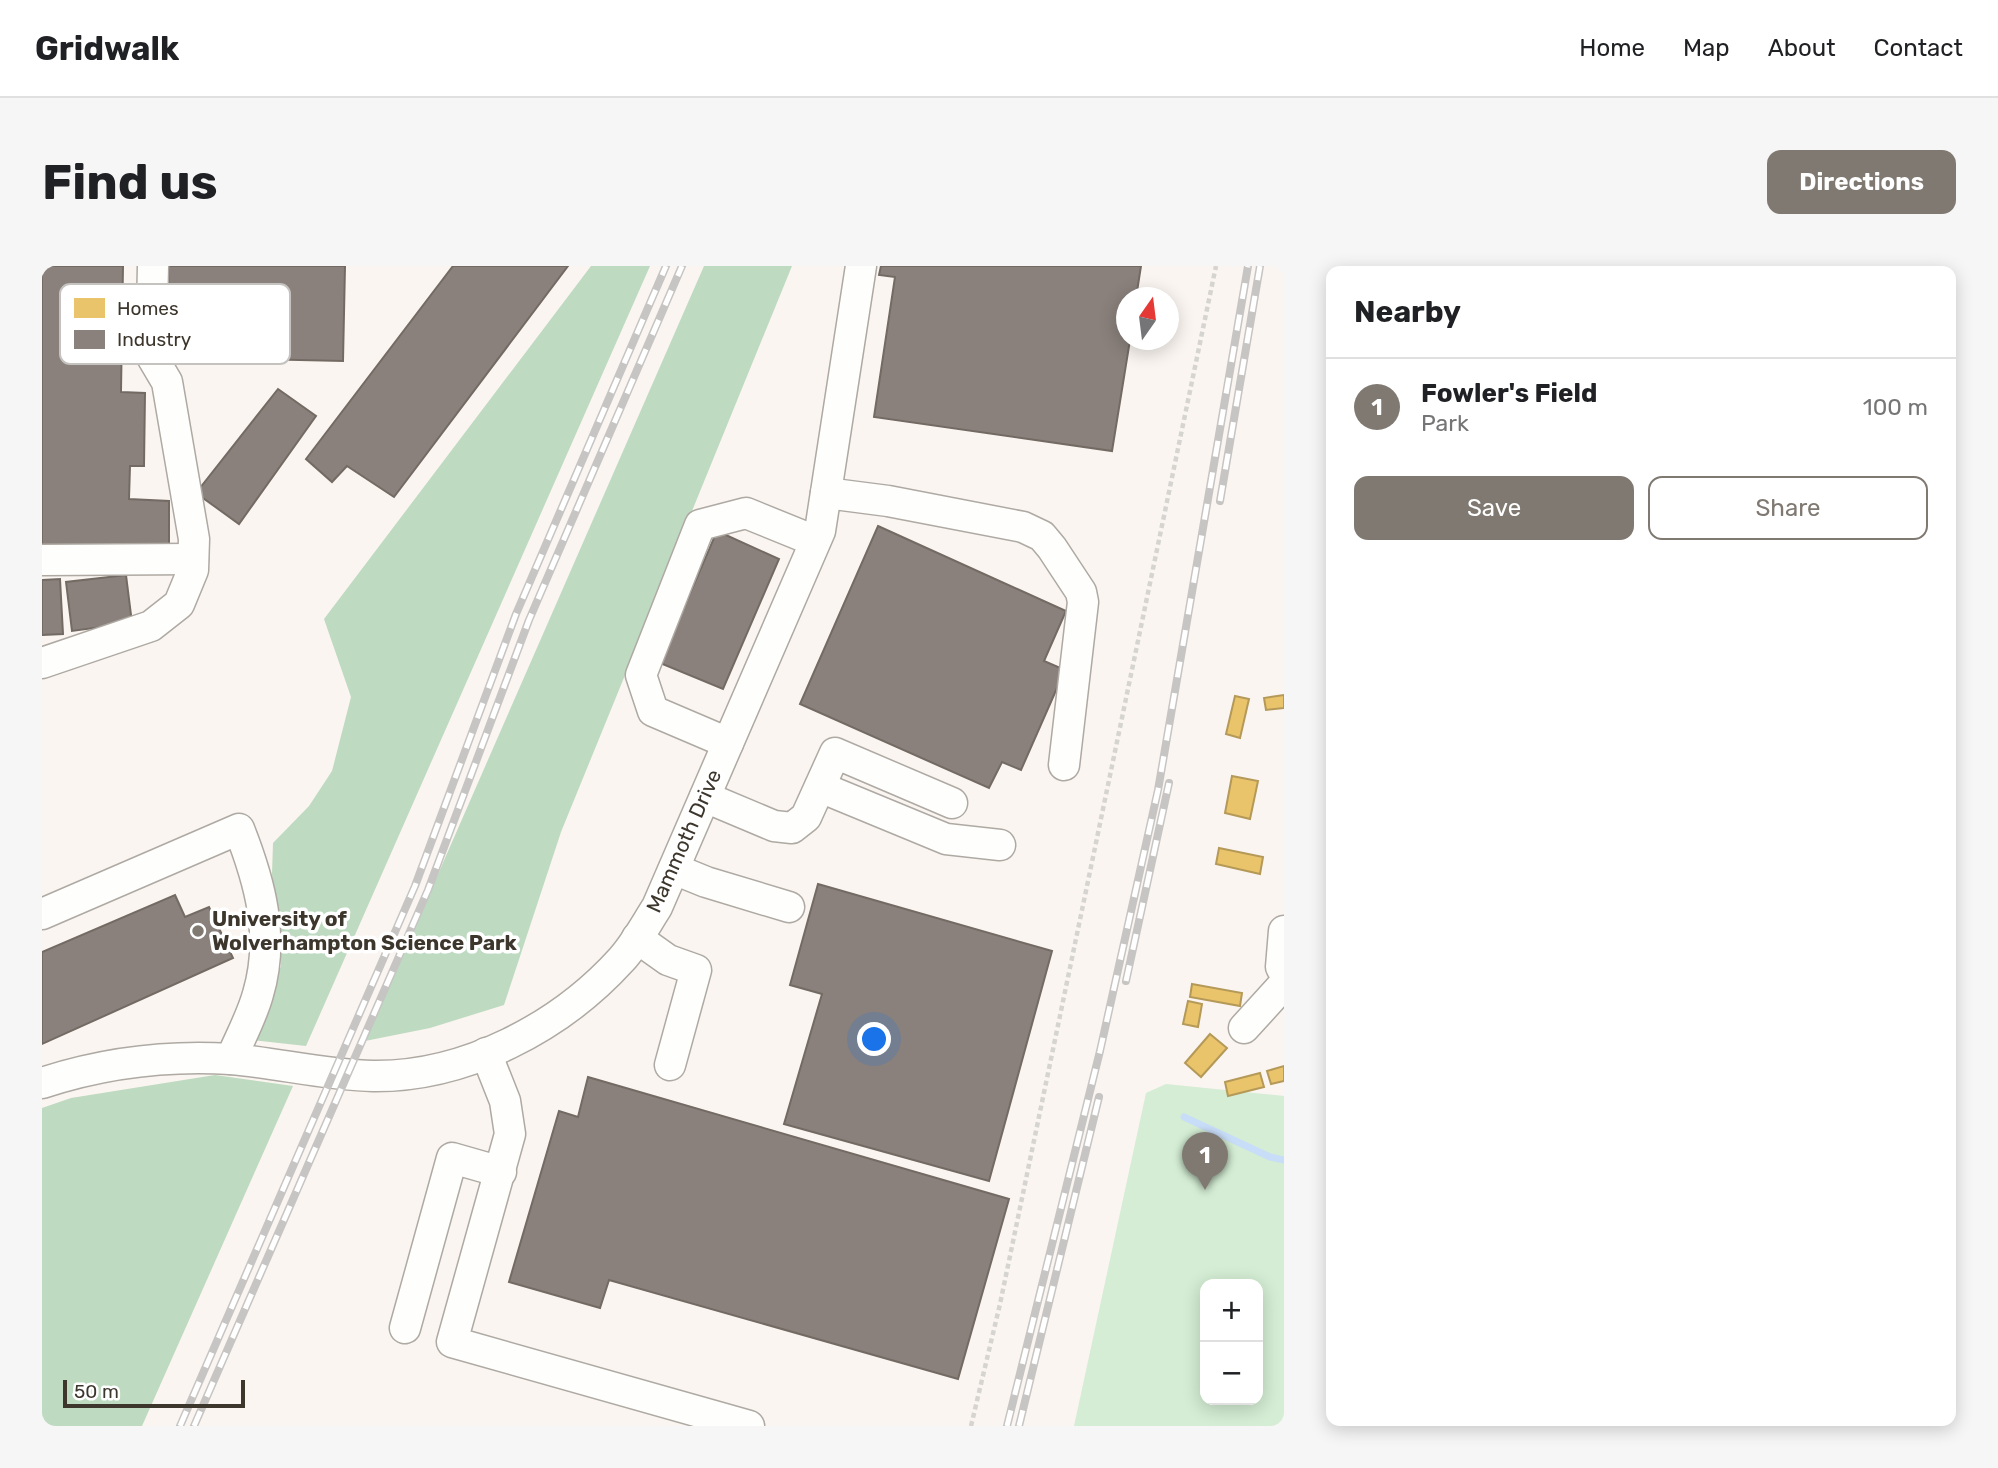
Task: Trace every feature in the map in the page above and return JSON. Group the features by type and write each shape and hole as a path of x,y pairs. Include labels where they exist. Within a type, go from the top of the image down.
{"street":[{"path":"153,266 153,284"},
{"name":"Mammoth Drive","path":"42,1083 123,1063 168,1058 231,1059 338,1075 377,1076 424,1071 486,1053 544,1025 589,993 624,958 657,907 815,541 826,493 860,266"},
{"path":"42,663 151,626 179,604 193,570 194,540 167,382 156,364"},
{"path":"826,493 1008,522 1042,536 1081,592 1083,602 1084,617 1064,765"},
{"path":"729,743 653,711 641,675 700,524 746,513 815,541"},
{"path":"42,560 193,559"},
{"path":"705,797 774,825 792,828 806,817 835,753 952,803"},
{"path":"820,786 946,839 1000,845"},
{"path":"42,914 239,829 256,872 267,941 258,996 231,1059"},
{"path":"674,869 706,883 789,907"},
{"path":"1284,931 1281,967 1284,972"},
{"path":"637,938 668,960 696,970 670,1065"},
{"path":"1244,1028 1284,984"},
{"path":"486,1053 509,1118 510,1134 452,1342 749,1426"},
{"path":"405,1328 452,1158 501,1172"}],"path":[{"path":"971,1426 1006,1277 1216,266"}],"green space":[{"path":"591,266 650,266 306,1046 252,1040 281,966 272,874 273,843 309,806 332,771 351,697 324,619"},
{"path":"704,266 792,266 561,832 504,1005 430,1028 365,1041"},
{"path":"215,1075 293,1086 142,1426 42,1426 42,1108 71,1098"},
{"path":"1166,1084 1284,1096 1284,1426 1074,1426 1146,1093"}],"building: Homes":[{"path":"1284,695 1284,708 1266,710 1264,698"},
{"path":"1235,696 1249,699 1240,738 1226,734"},
{"path":"1232,776 1258,781 1250,819 1225,813"},
{"path":"1219,848 1263,857 1260,874 1216,864"},
{"path":"1192,984 1242,993 1240,1006 1190,997"},
{"path":"1188,1001 1202,1004 1198,1027 1183,1024"},
{"path":"1210,1034 1227,1048 1201,1077 1185,1063"},
{"path":"1284,1066 1284,1081 1271,1084 1267,1071"},
{"path":"1260,1073 1264,1087 1228,1096 1225,1082"}],"building: Industry":[{"path":"42,266 123,266 123,284 60,284 60,364 121,364 121,392 145,393 144,466 130,466 129,499 169,501 169,554 42,554"},
{"path":"169,266 345,266 343,361 290,360 290,284 169,284"},
{"path":"453,266 568,266 394,497 347,466 332,482 306,459"},
{"path":"881,266 1141,266 1138,287 1116,287 1116,350 1128,350 1112,451 874,417 895,277 879,275"},
{"path":"278,389 316,416 239,524 196,493"},
{"path":"878,526 1066,611 1044,661 1065,670 1021,770 1002,762 989,788 800,704"},
{"path":"717,531 779,559 723,689 660,663"},
{"path":"126,575 132,623 72,631 66,582"},
{"path":"60,579 63,634 42,635 42,580"},
{"path":"818,884 1052,951 989,1181 784,1124 822,994 790,985"},
{"path":"175,895 185,917 209,907 233,958 42,1044 42,952"},
{"path":"588,1077 1009,1199 958,1379 609,1280 600,1308 509,1282 559,1111 578,1117"}],"waterway":[{"path":"1184,1117 1270,1157 1284,1160"}],"railway":[{"path":"180,1426 415,886 516,614 666,266"},
{"path":"194,1426 428,890 529,620 682,266"},
{"path":"1007,1426 1100,1051 1158,790 1248,266"},
{"path":"1220,501 1260,266"},
{"path":"1126,981 1169,783"},
{"path":"1019,1426 1099,1097"}],"place":[{"name":"University of Wolverhampton Science Park","path":"198,931"},
{"name":"Fowler's Field","path":"1205,1190"}]}
